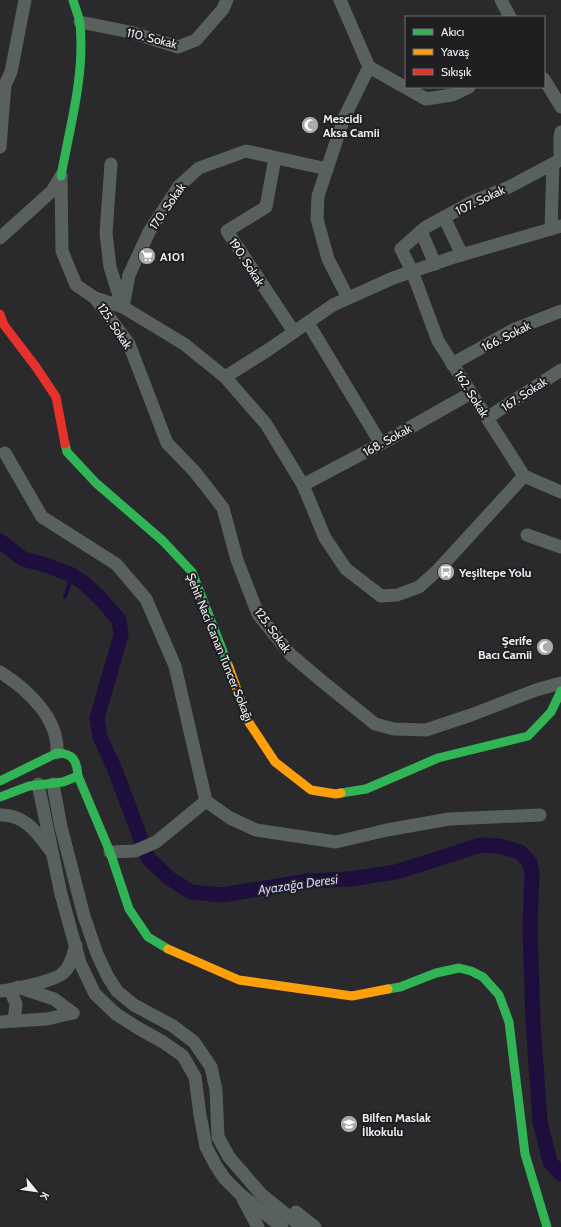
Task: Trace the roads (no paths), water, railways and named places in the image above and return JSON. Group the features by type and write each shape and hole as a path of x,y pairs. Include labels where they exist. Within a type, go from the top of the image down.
{"street":[{"path":"0,147 3,87 11,72 25,0"},
{"path":"73,0 80,22 81,51 79,81 61,176 62,251 76,285 95,298 123,307 184,344 225,377 266,424 303,485 325,538 346,569 381,596 397,595 419,587 433,574 524,476 561,492"},
{"name":"110. Sokak","path":"80,22 130,32 178,47 196,40 223,9 227,0"},
{"path":"340,0 369,68 405,88"},
{"path":"501,0 509,16"},
{"path":"348,298 328,259 317,219 318,196 344,118 369,68"},
{"path":"545,80 561,107"},
{"path":"406,88 426,99 452,95 467,88"},
{"path":"225,377 334,305 348,298 412,271 556,227 553,164 560,160 561,132"},
{"name":"170. Sokak","path":"123,307 129,275 149,232 179,186 199,168 246,152 327,169"},
{"name":"190. Sokak","path":"275,158 266,207 227,231 294,332"},
{"path":"110,164 106,233 110,267 123,307"},
{"name":"107. Sokak","path":"412,271 401,249 426,227 474,201 509,187 553,164"},
{"path":"0,238 52,191 61,176"},
{"path":"444,217 462,255"},
{"path":"421,231 435,264"},
{"name":"162. Sokak","path":"412,271 438,341 524,476"},
{"name":"125. Sokak","path":"95,298 129,344 167,443 195,472 223,508 237,560 258,614 290,655 375,724 394,729 426,730 471,715 536,690 561,683"},
{"name":"166. Sokak","path":"452,364 515,329 561,311"},
{"name":"Şehit Naci Canan Tuncer Sokağı","path":"0,314 4,325 36,367 56,397 67,452 96,483 163,541 192,572 222,647 248,721 275,762 311,790 336,794 366,789 438,758 528,736 551,712 561,691"},
{"path":"308,323 381,444"},
{"name":"167. Sokak","path":"487,418 561,370"},
{"name":"168. Sokak","path":"303,485 381,444 471,393"},
{"path":"5,453 42,516 116,564 146,599 175,666 206,801 230,818 256,830 336,842 387,830 449,819 540,815"},
{"path":"527,535 561,547"},
{"path":"0,672 15,681 39,705 55,732 58,743 57,753"},
{"path":"0,781 57,753 65,753 72,757 77,765 78,776 110,852 129,909 148,937 174,952 239,980 352,996 400,987 436,973 459,968 472,971 483,977 499,996 509,1022 525,1154 547,1227"},
{"path":"38,763 35,768 36,780 54,854 61,894 80,963 95,994 116,1014 163,1042 183,1056 195,1077 206,1147 215,1164 224,1178 240,1194 282,1227"},
{"path":"0,797 26,786 64,783 78,776"},
{"path":"53,784 61,827 84,916 97,954 108,977 117,991 134,1005 173,1026 194,1042 211,1067 216,1090 218,1137 229,1157 261,1194 302,1227"},
{"path":"110,852 135,851 156,842 206,801"},
{"path":"0,815 11,815 32,826 54,854"},
{"path":"9,990 51,980 63,974 69,965 76,945"},
{"path":"0,1022 47,1019 73,1013 54,999 9,990"},
{"path":"9,990 16,1004 14,1021"},
{"path":"240,1194 258,1227"},
{"path":"261,1194 300,1214 315,1227"}],"waterway":[{"name":"Ayazağa Deresi","path":"0,541 23,559 46,565 72,575 84,583 100,598 119,620 121,635 97,718 100,737 115,770 148,858 169,878 191,892 222,895 308,881 350,879 396,872 481,845 499,846 520,852 530,863 532,873 530,927 533,1022 540,1122 550,1162 561,1174"},
{"path":"65,597 72,575"}],"place":[{"name":"Mescidi Aksa Camii","path":"310,125"},
{"name":"A101","path":"147,256"},
{"name":"Yeşiltepe Yolu","path":"446,572"},
{"name":"Şerife Bacı Camii","path":"545,647"},
{"name":"Bilfen Maslak İlkokulu","path":"349,1124"}]}
